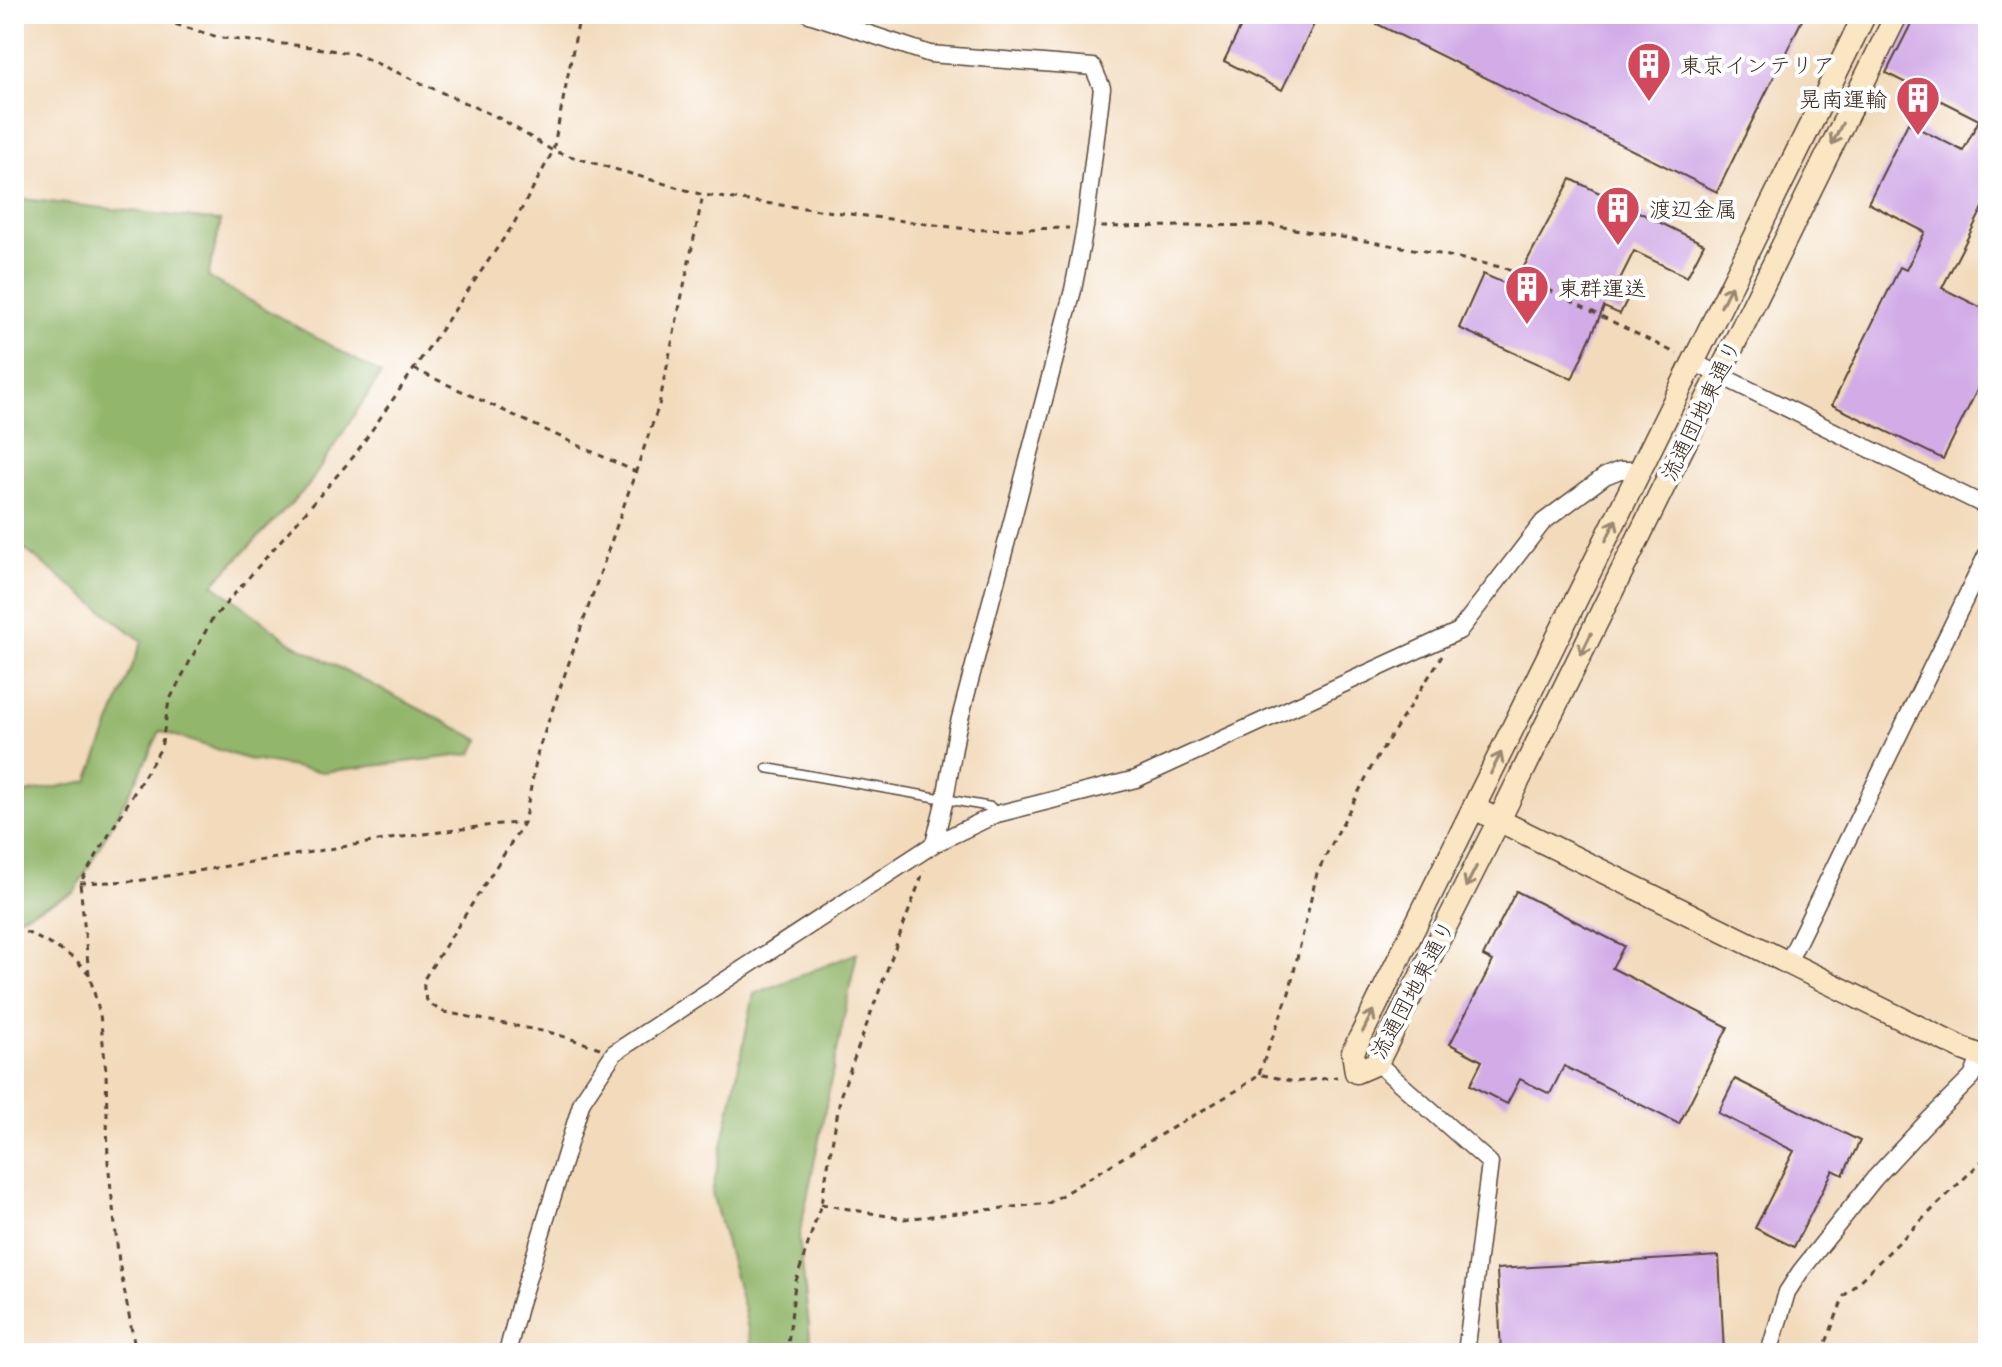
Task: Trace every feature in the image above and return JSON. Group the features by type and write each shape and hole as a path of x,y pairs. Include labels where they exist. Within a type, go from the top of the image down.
{"street":[{"path":"809,14 930,54 1093,67 1102,88 1085,227 1073,290 957,730 934,844"},
{"name":"流通団地東通り","path":"1865,14 1353,1052 1356,1072 1377,1063 1897,14"},
{"path":"1693,362 1988,507"},
{"path":"507,1353 582,1101 614,1053 934,844 997,814 1136,779 1459,631 1543,522 1605,476 1620,470 1640,470"},
{"path":"1788,962 1988,552"},
{"path":"1474,808 1963,1049 1985,1055 1972,1077 1874,1179 1800,1272 1787,1292 1769,1353"},
{"path":"1377,1063 1490,1163 1466,1353"}],"lane":[{"path":"767,768 991,807 997,814"}],"path":[{"path":"141,14 221,38 356,54 501,119 553,151 703,195 974,230 1271,225 1505,268 1693,362"},
{"path":"136,1353 119,1262 108,1162 106,1071 100,1014 89,974 80,883 161,748 169,701 211,621 354,456 513,225 553,151 580,14"},
{"path":"614,1053 552,1033 444,1012 430,1005 423,996 424,979 524,823 538,751 659,405 703,195"},
{"path":"412,369 636,472"},
{"path":"821,1204 904,1219 1049,1203 1241,1088 1259,1074 1289,993 1317,873 1373,764 1459,631"},
{"path":"80,883 137,881 402,837 524,823"},
{"path":"787,1353 795,1284 821,1204 841,1094 934,844"},
{"path":"14,928 75,959 89,974"},
{"path":"1259,1074 1295,1082 1356,1072"},
{"path":"1822,1353 1844,1296 1988,1155"}],"green space":[{"path":"14,198 221,221 208,277 381,374 308,486 213,584 293,644 480,740 472,754 323,772 247,759 160,731 74,893 14,919 14,795 88,781 142,641 14,541"},
{"path":"857,953 799,1237 811,1353 753,1353 712,1193 754,994"}],"building":[{"path":"1247,14 1319,14 1282,90 1224,61"},
{"name":"東京インテリア","path":"1357,14 1805,14 1717,192"},
{"path":"1916,14 1988,14 1988,198 1942,288 1988,311 1988,368 1943,459 1832,405 1900,267 1906,270 1925,232 1868,203 1908,123 1963,151 1979,120 1886,73"},
{"path":"1571,179 1704,244 1687,277 1634,251 1617,285 1631,292 1620,314 1604,307 1572,379 1459,328 1483,274 1513,287"},
{"path":"1516,891 1624,946 1612,968 1728,1027 1679,1124 1564,1066 1550,1094 1520,1079 1507,1104 1470,1085 1482,1061 1450,1044 1493,961 1483,956"},
{"path":"1735,1079 1860,1141 1843,1175 1833,1170 1794,1247 1755,1228 1794,1151 1718,1113"},
{"path":"1719,1256 1724,1353 1501,1353 1497,1269"}],"place":[{"name":"東京インテリア","path":"1649,103"},
{"name":"晃南運輸","path":"1918,137"},
{"name":"渡辺金属","path":"1618,247"},
{"name":"東群運送","path":"1527,326"}]}
